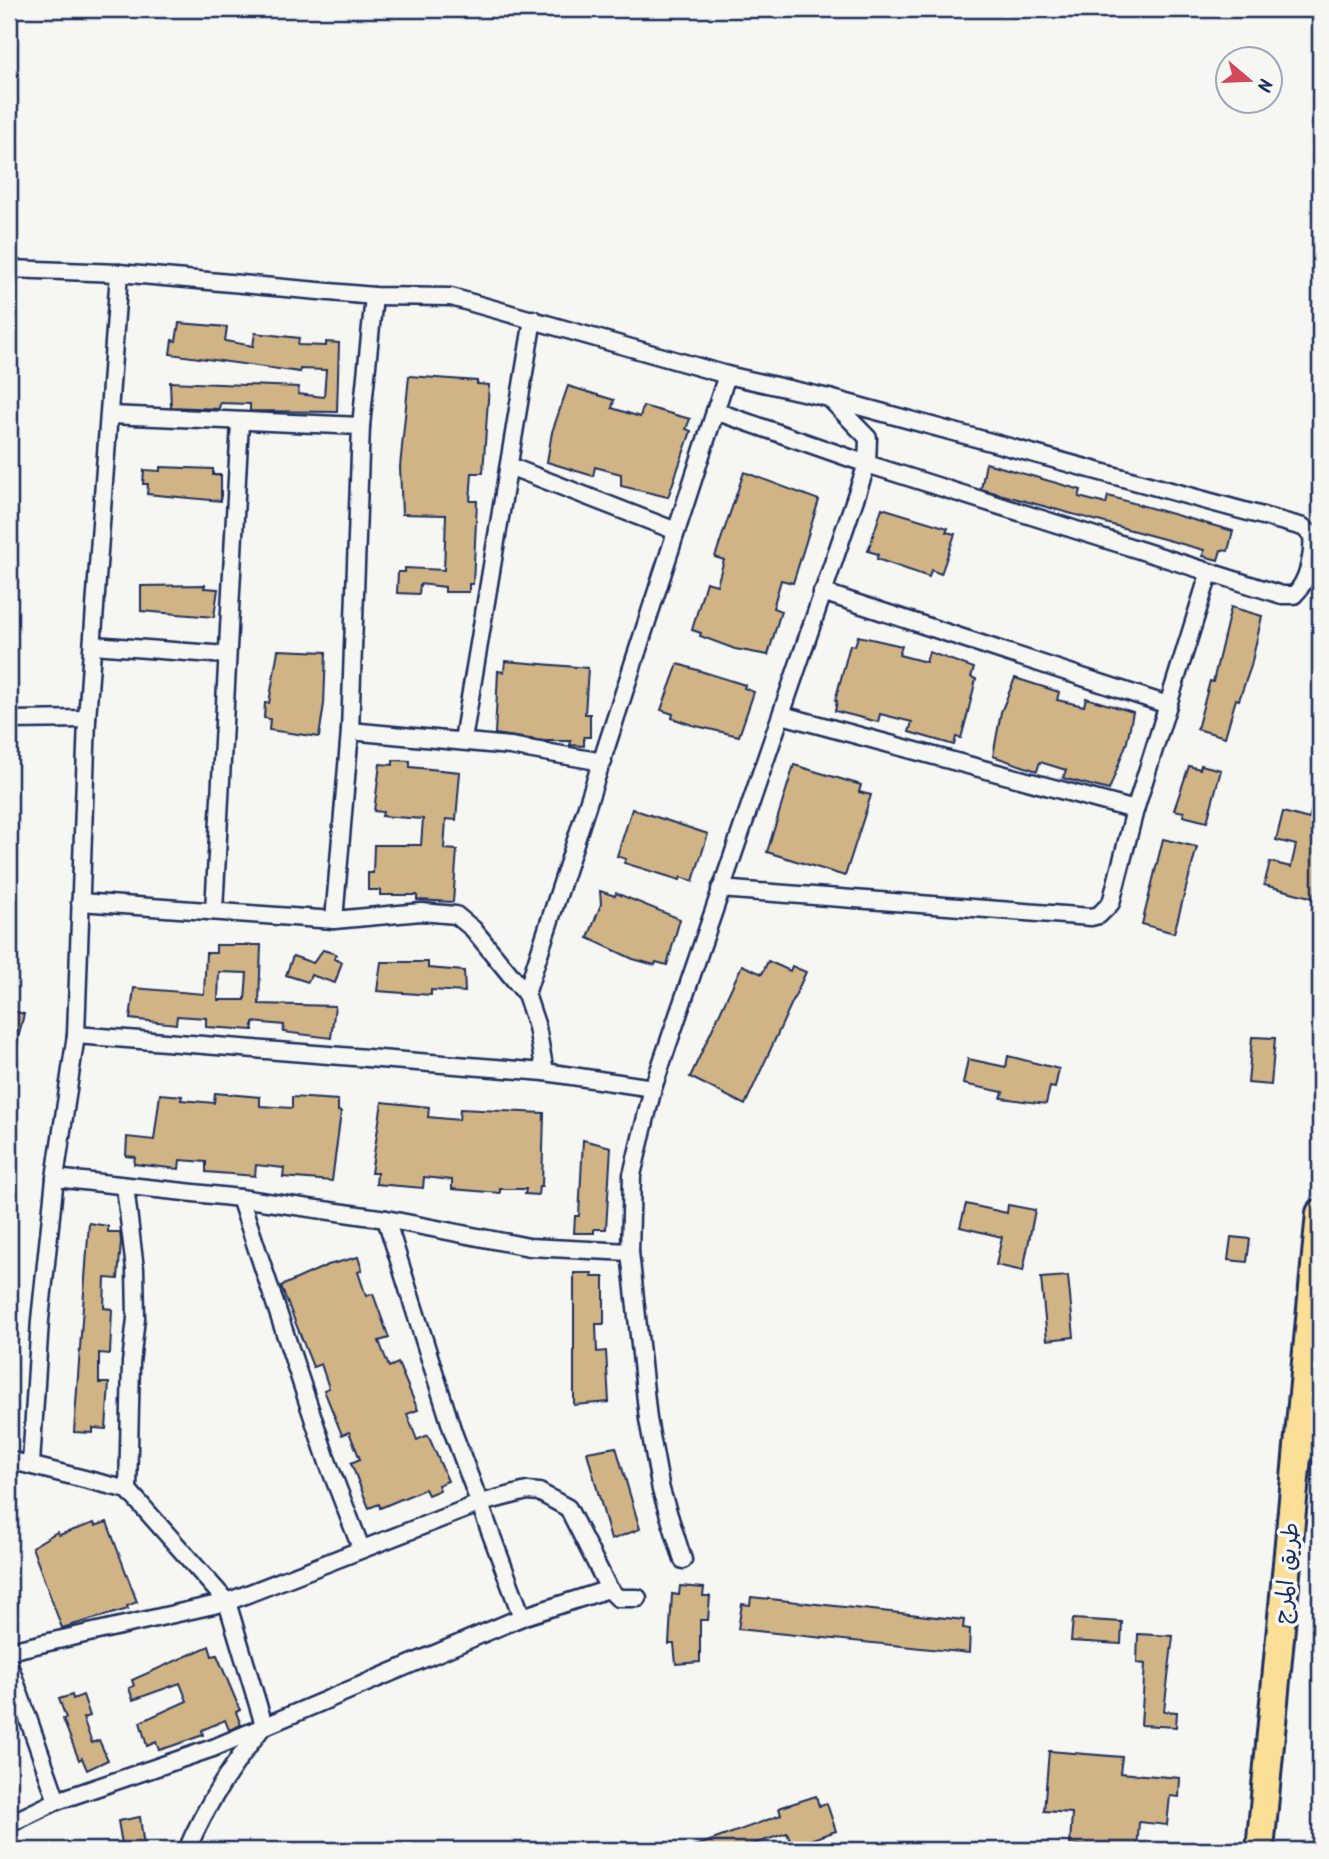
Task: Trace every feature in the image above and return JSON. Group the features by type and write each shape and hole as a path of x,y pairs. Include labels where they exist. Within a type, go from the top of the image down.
{"highway":[{"name":"طريق المرج","path":"1260,1850 1320,1213"}],"street":[{"path":"9,269 119,273 374,296 451,297 727,375 829,398 1303,527 1312,535 1313,547 1302,588 1294,595 1282,595 867,464 715,411"},
{"path":"31,1464 40,1321 55,1178 76,1035 87,719 119,273"},
{"path":"334,920 350,731 361,426 374,296"},
{"path":"463,740 533,319"},
{"path":"526,994 727,375"},
{"path":"683,1560 661,1490 648,1419 630,1252 632,1175 653,1088 867,464 869,438 829,398"},
{"path":"110,415 361,426"},
{"path":"214,911 240,422"},
{"path":"509,466 676,531"},
{"path":"720,888 1091,917 1099,915 1111,903 1135,810 1209,574"},
{"path":"822,592 1168,705"},
{"path":"93,645 227,655"},
{"path":"782,715 1135,810"},
{"path":"9,720 87,719"},
{"path":"350,731 463,740 603,762"},
{"path":"80,902 334,920 421,912 456,915 473,929 526,994 537,1027 545,1072"},
{"path":"76,1035 545,1072 653,1088"},
{"path":"55,1178 240,1198 386,1219 529,1247 630,1252"},
{"path":"125,1186 135,1269 136,1318 131,1363 128,1490"},
{"path":"240,1198 328,1463 362,1548"},
{"path":"386,1219 453,1432 522,1616"},
{"path":"1298,1434 1320,1455"},
{"path":"9,1461 31,1464 128,1490 227,1602 264,1725"},
{"path":"9,1651 227,1602 481,1503 527,1491 539,1492 560,1502 579,1525 609,1589 618,1598 638,1598"},
{"path":"9,1824 57,1801 213,1748 522,1616 609,1589"},
{"path":"9,1664 13,1693 57,1801"},
{"path":"187,1850 200,1819 229,1770 264,1725"}],"building":[{"path":"179,323 227,327 225,341 253,346 255,333 299,338 298,345 326,346 326,342 339,343 337,412 250,411 250,404 220,403 219,409 171,407 170,382 299,387 298,394 324,397 326,370 300,369 300,372 170,354 172,340 176,341"},
{"path":"409,376 477,381 477,384 489,385 483,473 472,473 470,501 477,501 473,584 469,584 469,592 445,592 445,587 420,584 419,594 397,593 398,572 405,572 405,568 444,570 446,515 402,514 400,467"},
{"path":"568,386 614,400 612,408 640,417 643,406 690,419 686,429 691,431 668,497 621,486 621,474 595,467 593,476 547,462 552,432"},
{"path":"986,463 1081,490 1079,497 1106,504 1108,496 1233,531 1228,551 1221,550 1218,560 1203,556 1204,550 981,489"},
{"path":"160,467 213,469 213,475 221,475 221,501 147,494 148,484 143,484 144,470 160,471"},
{"path":"744,472 819,500 793,583 781,580 773,608 781,611 768,655 735,649 700,636 701,633 692,630 706,582 717,585 724,560 715,557"},
{"path":"882,508 948,528 946,532 955,534 941,574 931,570 929,577 877,559 878,554 868,551"},
{"path":"205,585 204,588 218,589 214,617 141,611 141,586"},
{"path":"1231,607 1262,616 1251,666 1239,700 1236,699 1225,737 1197,729 1210,681 1213,682"},
{"path":"858,636 902,646 899,655 926,662 929,652 974,668 971,677 976,679 967,716 961,738 956,737 954,745 909,732 912,722 880,714 878,722 835,711 835,701 850,645 855,646"},
{"path":"278,650 326,652 324,704 319,737 269,730 270,719 264,718 265,703 269,703"},
{"path":"505,661 588,668 585,714 590,714 590,737 584,737 584,746 570,745 571,741 545,741 495,734 498,671 504,672"},
{"path":"678,664 745,685 744,688 754,692 739,736 692,725 672,718 673,714 661,710"},
{"path":"1015,678 1059,692 1057,700 1084,706 1086,698 1133,712 1127,742 1109,790 1063,778 1066,770 1040,762 1037,771 993,756 1001,712"},
{"path":"393,760 410,761 410,767 460,772 456,820 446,819 444,849 457,850 453,902 417,900 417,895 380,895 380,890 368,890 368,873 373,873 374,845 421,845 423,819 382,816 383,812 374,811 380,764 393,765"},
{"path":"794,765 861,785 859,792 871,795 845,876 767,852"},
{"path":"1201,765 1221,770 1207,822 1183,816 1184,812 1174,810 1189,766 1200,769"},
{"path":"1316,792 1320,792 1320,874 1314,898 1264,885 1270,862 1291,867 1296,845 1276,840 1283,812 1309,819"},
{"path":"632,809 708,834 693,881 681,877 680,880 624,863 626,859 617,856"},
{"path":"1163,839 1197,847 1174,933 1142,924"},
{"path":"600,891 615,896 616,893 680,919 667,965 633,959 588,938 601,904"},
{"path":"216,945 261,945 259,1004 335,1006 331,1038 283,1032 284,1025 253,1022 253,1030 206,1027 206,1018 177,1016 176,1024 130,1019 134,988 204,994 206,953 216,953","holes":["219,972 247,973 245,1000 218,1000"]},
{"path":"323,950 336,954 334,959 342,962 335,983 311,975 308,982 286,975 293,956 313,963"},
{"path":"768,961 790,971 792,966 806,972 745,1105 690,1077 742,965 762,974"},
{"path":"381,962 428,962 428,968 464,971 465,992 431,990 431,995 377,991"},
{"path":"9,1010 24,1014 14,1055 9,1054"},
{"path":"1252,1037 1275,1038 1271,1085 1248,1083"},
{"path":"1008,1056 1059,1069 1055,1088 1050,1087 1046,1104 1001,1098 1003,1092 963,1084 968,1059 1006,1067"},
{"path":"215,1093 260,1097 260,1106 292,1108 292,1097 338,1100 338,1111 341,1112 332,1181 283,1177 284,1168 256,1165 255,1176 206,1172 206,1162 180,1160 179,1169 134,1164 135,1157 126,1156 127,1137 154,1140 160,1094 182,1096 181,1100 214,1103"},
{"path":"382,1102 429,1107 428,1117 459,1120 460,1109 544,1113 542,1186 539,1186 538,1195 525,1194 526,1189 500,1189 500,1193 452,1189 452,1180 424,1177 423,1188 376,1184 377,1173 371,1173"},
{"path":"583,1140 611,1147 606,1229 594,1229 594,1233 574,1233 575,1216 579,1216"},
{"path":"966,1204 1007,1213 1008,1205 1035,1210 1023,1271 996,1265 1002,1237 960,1227"},
{"path":"89,1223 108,1226 108,1232 120,1232 121,1241 118,1279 105,1278 104,1308 112,1309 110,1354 99,1353 99,1383 109,1383 106,1429 93,1428 93,1433 74,1432"},
{"path":"1231,1237 1250,1239 1247,1262 1228,1260"},
{"path":"358,1257 362,1270 358,1272 366,1296 373,1294 389,1338 379,1341 389,1367 398,1363 418,1410 407,1414 417,1440 428,1435 448,1481 438,1485 440,1490 428,1495 425,1489 380,1508 379,1504 369,1508 351,1463 360,1459 349,1432 342,1435 324,1390 329,1388 321,1364 313,1367 281,1286 328,1265"},
{"path":"574,1273 592,1273 592,1277 604,1277 604,1324 596,1324 597,1352 606,1351 609,1402 574,1405"},
{"path":"1068,1276 1074,1337 1047,1340 1041,1278"},
{"path":"616,1447 640,1529 611,1540 587,1452"},
{"path":"107,1522 137,1602 127,1606 128,1609 62,1628 32,1547 57,1532 59,1535 94,1523 95,1526"},
{"path":"680,1586 704,1588 703,1596 710,1596 708,1620 700,1620 700,1662 676,1664 674,1644 669,1644 672,1594 679,1595"},
{"path":"751,1597 964,1620 963,1628 970,1629 969,1653 738,1629 742,1604 750,1605"},
{"path":"1073,1619 1122,1622 1121,1644 1071,1641"},
{"path":"1138,1634 1173,1636 1164,1711 1177,1712 1176,1727 1141,1725 1145,1664 1137,1663"},
{"path":"209,1646 212,1656 217,1655 240,1710 236,1712 241,1725 229,1730 225,1720 202,1730 203,1735 172,1746 159,1750 156,1742 147,1746 140,1722 187,1701 180,1683 133,1700 129,1688 134,1686 132,1680"},
{"path":"72,1695 73,1699 83,1695 90,1716 83,1718 92,1743 99,1740 108,1760 87,1770 82,1758 79,1760 63,1719 66,1718 59,1699"},
{"path":"1049,1751 1122,1757 1120,1773 1180,1778 1179,1797 1170,1796 1167,1825 1139,1822 1137,1850 1101,1850 1101,1847 1070,1844 1072,1813 1044,1811"},
{"path":"816,1796 819,1806 827,1804 836,1831 792,1846 787,1833 736,1850 685,1850 781,1815 779,1808"},
{"path":"140,1817 144,1847 123,1850 118,1821"}]}
